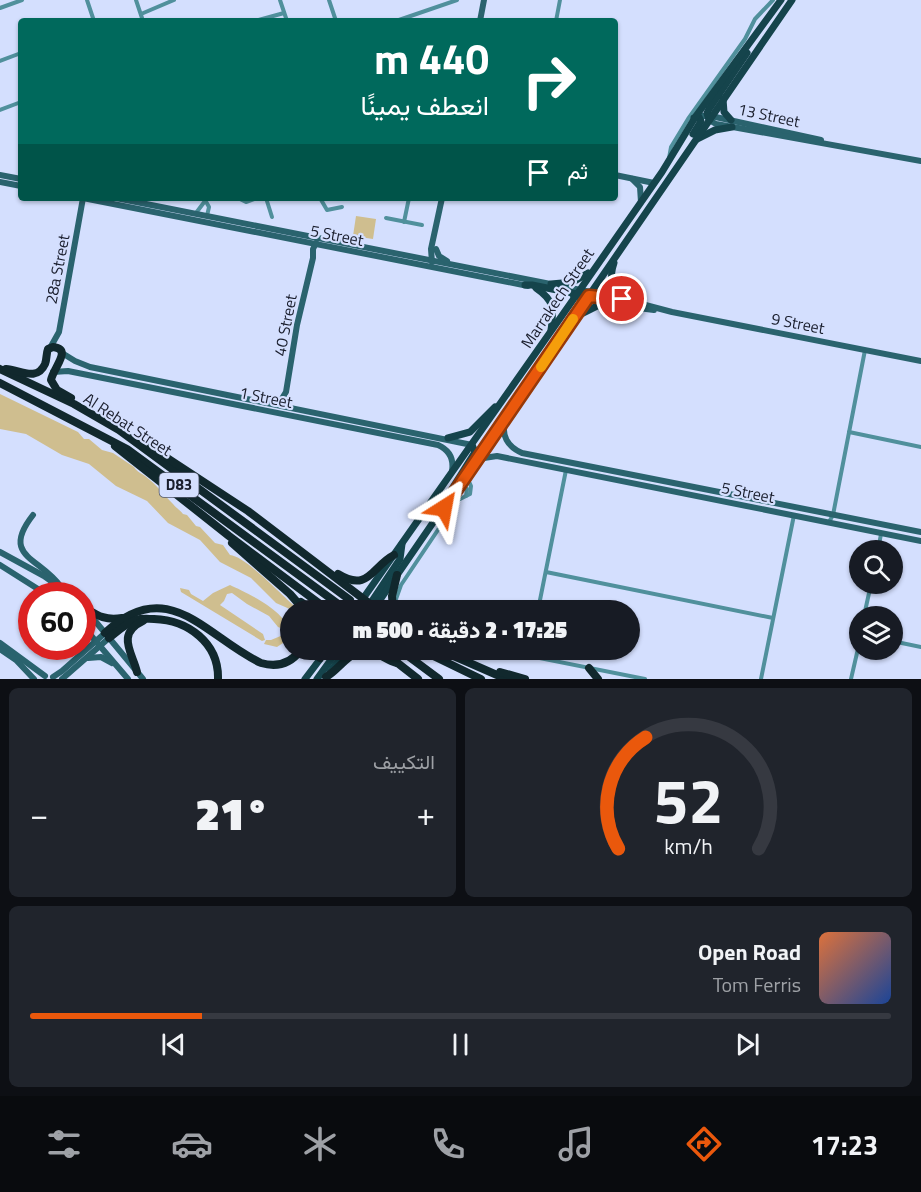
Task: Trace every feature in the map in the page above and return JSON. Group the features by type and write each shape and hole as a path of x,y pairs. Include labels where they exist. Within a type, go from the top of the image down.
{"highway":[{"path":"1,370 14,370 27,374 38,372 44,366 47,352 56,346 62,351 61,360 52,372 51,380 54,387 70,398 74,404"},
{"name":"Al Rebat Street","path":"1,370 74,404 133,440 350,600"},
{"name":"Al Rebat Street","path":"0,383 127,449 333,600"},
{"path":"99,434 315,600"},
{"path":"133,440 158,452 238,504 322,567 359,600"},
{"path":"229,536 238,550 299,600"},
{"path":"322,567 349,580 361,580 371,576 394,555"},
{"path":"392,600 397,575"},
{"path":"290,594 295,600"},
{"path":"96,615 111,619 150,609 166,609 197,621 256,661 267,665 285,663 289,660"},
{"path":"107,636 123,617"},
{"path":"107,636 134,621 150,619 173,621 195,632 211,649 218,675"},
{"path":"137,672 128,648 128,638 136,625 150,619"},
{"path":"325,678 348,657 358,652 373,652 397,663"},
{"path":"393,660 418,679"},
{"path":"413,660 439,679"},
{"path":"442,660 481,679"},
{"path":"462,660 507,679"},
{"path":"476,666 525,679"},
{"path":"589,668 601,676"}],"main road":[{"name":"Marrakech Street","path":"374,600 397,575 573,319 594,268 654,183 695,117 781,0"},
{"name":"Marrakech Street","path":"371,600 394,555 500,404 550,333 616,255 709,117 792,0"},
{"path":"709,117 710,107 752,46 755,36"},
{"path":"692,142 731,124 723,110 723,99"},
{"path":"677,165 678,157 701,121 699,117 695,117"},
{"path":"561,336 564,325 608,254 610,245"},
{"path":"616,255 611,278 613,287 622,299"},
{"path":"550,284 576,281 594,268"},
{"path":"525,285 622,299"},
{"path":"536,288 548,298 552,305 553,317 550,333"},
{"path":"573,319 592,308 615,305"},
{"path":"448,438 470,432 492,409 500,404"},
{"path":"444,508 448,493 476,452 472,445"},
{"path":"372,600 400,559 402,544"},
{"path":"305,679 319,660"},
{"path":"317,679 331,660"},
{"path":"325,678 338,660"}],"street":[{"path":"0,8 22,0"},
{"path":"87,0 93,18"},
{"path":"136,0 142,18"},
{"path":"140,12 174,0"},
{"path":"280,0 286,18"},
{"path":"329,0 335,18"},
{"path":"405,18 457,0"},
{"path":"481,18 484,0"},
{"path":"557,18 560,0"},
{"path":"669,160 671,147 688,119 745,39 755,19 774,0"},
{"path":"263,18 284,11"},
{"path":"0,60 18,54"},
{"path":"0,110 18,103"},
{"name":"13 Street","path":"695,117 709,117 714,124 731,124 813,142 836,144 921,161"},
{"path":"0,175 18,177"},
{"path":"618,176 654,183"},
{"path":"631,179 640,187 641,202"},
{"path":"0,182 18,185"},
{"name":"28a Street","path":"50,348 58,332 83,201"},
{"path":"82,211 92,201"},
{"name":"5 Street","path":"105,201 435,269 583,295"},
{"name":"5 Street","path":"148,201 207,216 550,284 583,295"},
{"path":"196,213 202,208 205,201"},
{"path":"163,214 200,218 207,216 209,207 206,201"},
{"path":"267,201 272,217"},
{"path":"321,201 327,210 342,207"},
{"path":"404,222 408,201"},
{"path":"435,269 431,261 443,201"},
{"path":"386,218 422,225"},
{"path":"314,244 325,242 359,248 366,247"},
{"name":"40 Street","path":"284,406 314,244"},
{"path":"313,258 317,251 326,247"},
{"path":"415,257 433,249"},
{"path":"433,249 441,258 453,265"},
{"path":"371,255 425,263 431,261"},
{"name":"9 Street","path":"583,295 615,305 670,312 921,361"},
{"name":"9 Street","path":"622,299 670,312"},
{"name":"28a Street","path":"58,332 62,351"},
{"path":"829,522 833,515 865,350"},
{"name":"1 Street","path":"62,351 75,362 90,367 448,438 472,445"},
{"name":"1 Street","path":"52,372 64,370 438,445 446,450 452,459 451,476"},
{"path":"112,380 115,376 146,382 160,382"},
{"path":"272,404 280,400 286,392"},
{"path":"284,406 288,415"},
{"name":"5 Street","path":"511,410 504,430 507,442 516,451 921,532"},
{"path":"849,432 921,447"},
{"name":"5 Street","path":"467,473 480,460 493,456 921,541"},
{"path":"597,476 596,472 599,469"},
{"path":"540,600 566,470"},
{"path":"396,600 401,585 458,500 469,495 471,490 467,473"},
{"path":"460,484 467,489 465,496"},
{"path":"33,515 18,538 18,549 22,555 50,574 57,582"},
{"path":"761,679 794,515"},
{"path":"880,540 881,532"},
{"path":"0,552 53,582"},
{"path":"0,565 27,582"},
{"path":"546,572 773,618"},
{"path":"96,623 143,679"},
{"path":"96,645 107,636"},
{"path":"96,640 128,679"},
{"path":"0,643 42,677 54,678 78,660"},
{"path":"903,643 921,647"},
{"path":"0,649 16,660 34,679"},
{"path":"96,657 101,657 117,666"},
{"path":"62,679 79,660"},
{"path":"549,660 589,668"},
{"path":"851,679 855,660"},
{"path":"601,676 645,679"}],"shaded area":[{"path":"356,216 376,219 373,239 353,236"},
{"path":"0,394 78,432 84,439 89,439 102,450 113,453 153,482 175,507 187,515 215,543 223,545 230,555 246,562 288,600 280,600 280,605 276,603 251,578 220,562 200,540 168,523 147,501 116,486 89,464 62,455 26,434 0,429"},
{"path":"230,585 258,599 280,616 280,628 269,616 232,593 227,594 220,605 263,634 265,640 262,641 181,592 180,588 189,590 191,594 203,601"},
{"path":"280,636 280,645 277,647 264,644 266,640"}],"slow traffic":[{"path":"541,367 573,319"}],"route":[{"path":"444,508 589,296 622,299"}]}
